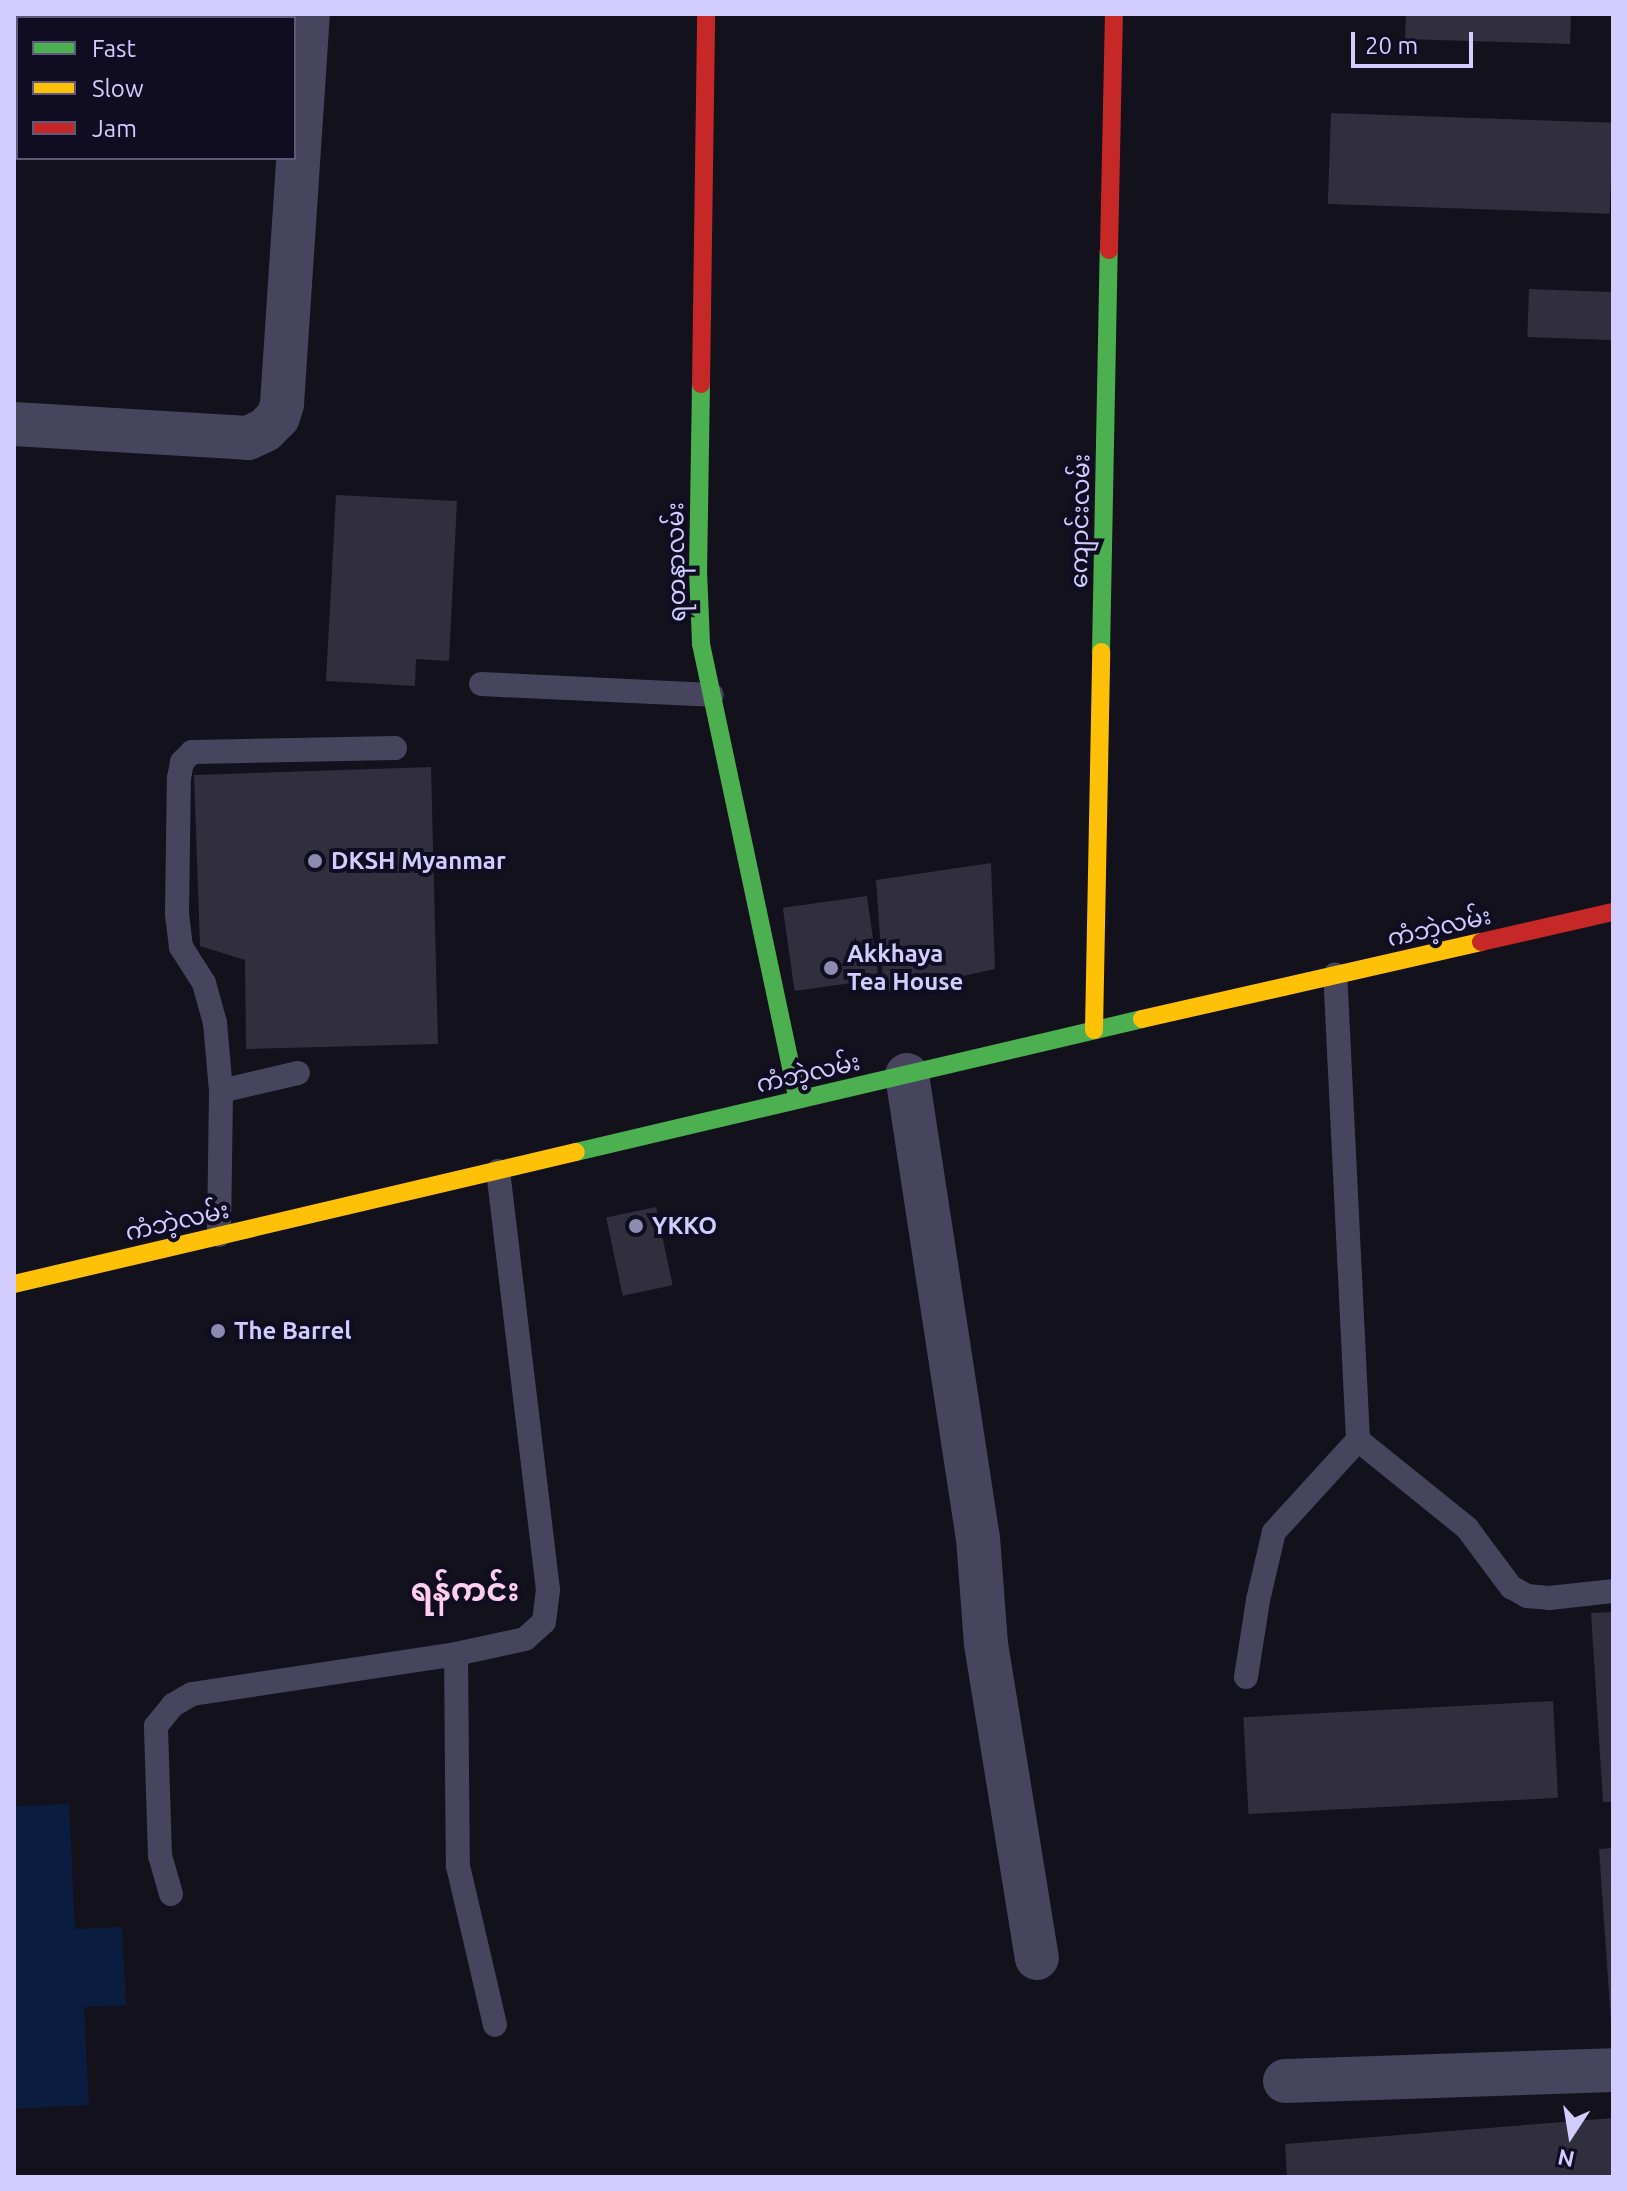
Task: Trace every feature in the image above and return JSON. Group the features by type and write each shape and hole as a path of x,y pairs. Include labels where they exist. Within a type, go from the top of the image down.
{"street":[{"path":"14,424 248,438 265,430 278,417 282,404 308,14"},
{"name":"ရတနာလမ်း","path":"706,14 698,571 701,644 798,1099"},
{"name":"ကျောင်းလမ်း","path":"1094,1030 1114,14"},
{"name":"ကံဘဲ့လမ်း","path":"14,1284 1094,1030 1613,912"},
{"path":"907,1075 978,1538 986,1644 1037,1958"},
{"path":"1285,2081 1613,2070"}],"lane":[{"path":"481,684 712,695"},
{"path":"219,1235 221,1091 215,1023 204,983 181,947 177,914 182,762 192,752 395,748"},
{"path":"1246,1677 1274,1532 1358,1440 1335,975"},
{"path":"221,1091 298,1073"},
{"path":"171,1894 160,1856 156,1726 173,1705 192,1694 456,1654 525,1639 544,1622 548,1590 498,1171"},
{"path":"1358,1440 1467,1528 1511,1587 1527,1596 1549,1598 1613,1591"},
{"path":"456,1654 458,1866 495,2025"}],"water":[{"path":"69,1804 75,1929 122,1927 126,2005 84,2007 89,2105 14,2109 14,1806"}],"building":[{"path":"1406,14 1571,14 1570,44 1405,39"},
{"path":"1331,113 1613,123 1610,214 1328,204"},
{"path":"1529,289 1613,292 1611,340 1527,337"},
{"path":"336,495 457,501 449,661 416,659 415,686 326,681"},
{"name":"DKSH Myanmar","path":"431,767 438,1044 246,1049 245,960 200,946 194,775"},
{"path":"991,863 995,969 884,993 876,880"},
{"path":"867,896 879,979 795,991 783,908"},
{"path":"656,1207 673,1285 623,1296 606,1218"},
{"path":"1613,1612 1613,1802 1603,1802 1591,1613"},
{"path":"1553,1701 1558,1798 1249,1814 1243,1717"},
{"path":"1613,1848 1613,2023 1611,2023 1599,1849"},
{"path":"1613,2118 1613,2177 1287,2177 1285,2144"}],"traffic: fast":[{"path":"1101,652 1109,250"},
{"path":"701,384 698,571 701,644 798,1099"},
{"path":"576,1152 1142,1019"}],"traffic: slow":[{"path":"1094,1030 1101,652"},
{"path":"1142,1019 1481,942"},
{"path":"14,1284 576,1152"}],"traffic: jam":[{"path":"701,384 706,14"},
{"path":"1109,250 1114,14"},
{"path":"1481,942 1613,912"}],"place":[{"name":"DKSH Myanmar","path":"315,861"},
{"name":"Akkhaya Tea House","path":"831,968"},
{"name":"YKKO","path":"636,1226"},
{"name":"The Barrel","path":"218,1331"}],"district":[{"name":"ရန်ကင်း","path":"465,1589"}]}
